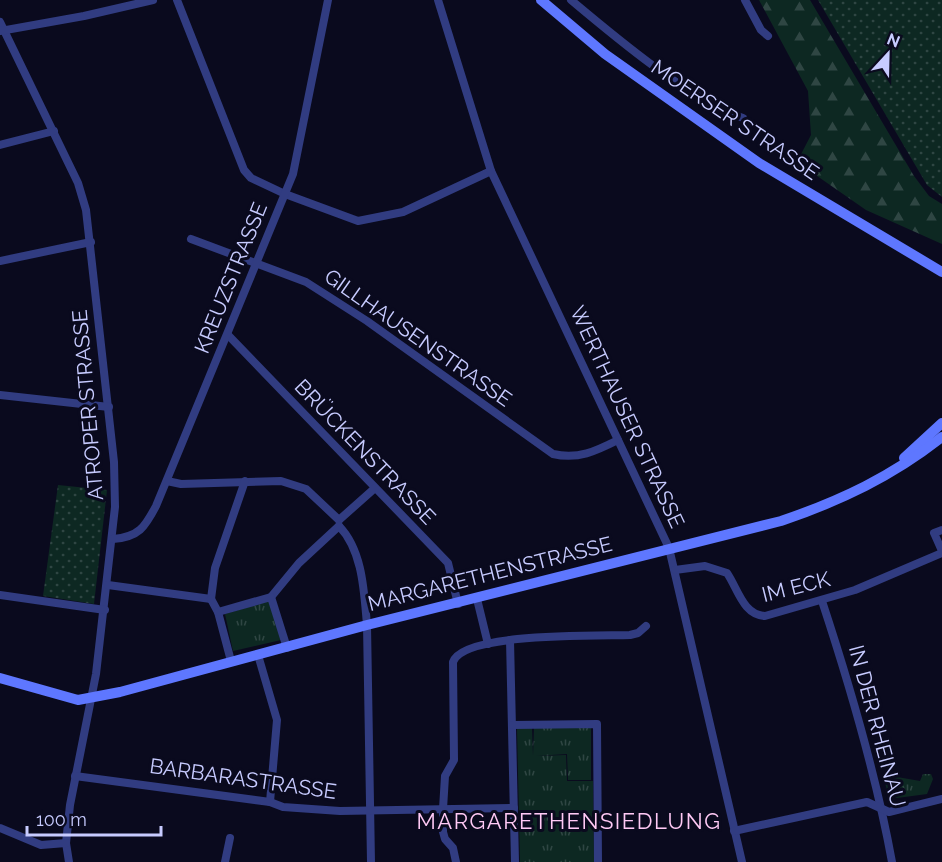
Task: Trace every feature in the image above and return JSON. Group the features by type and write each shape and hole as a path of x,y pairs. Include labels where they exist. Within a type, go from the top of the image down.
{"main road":[{"name":"MOERSER STRASSE","path":"541,0 614,61 759,163 942,272"},
{"name":"MOERSER STRASSE","path":"919,258 942,266"},
{"name":"MARGARETHENSTRASSE","path":"891,471 942,423"},
{"name":"MARGARETHENSTRASSE","path":"0,678 66,698 92,699 367,625 458,604 781,521 830,504 871,485 915,458 942,437"}],"street":[{"path":"2,31 153,0"},
{"path":"177,0 244,170 251,178 285,194 358,221 403,212 491,171"},
{"name":"KREUZSTRASSE","path":"113,539 128,538 139,532 149,519 258,263 293,174 328,0"},
{"name":"WERTHAUSER STRASSE","path":"438,0 491,171 669,548 742,862"},
{"path":"572,0 648,61 719,110 742,118"},
{"path":"745,0 760,30 768,36"},
{"name":"ATROPER STRASSE","path":"0,22 2,31 78,183 92,243 114,462 113,539 108,585 92,699 75,776 66,843 69,862"},
{"path":"0,145 54,131"},
{"name":"GILLHAUSENSTRASSE","path":"191,239 306,282 367,321 554,454 567,457 591,453 618,440"},
{"path":"0,261 92,243"},
{"name":"BRÜCKENSTRASSE","path":"228,335 448,563 458,604"},
{"path":"0,394 109,407"},
{"path":"167,481 181,484 281,482 306,489 339,523 351,542 363,590 367,625 371,862"},
{"path":"231,661 218,612 211,599 215,568 245,481"},
{"path":"218,612 271,597 299,563 375,488"},
{"name":"IM ECK","path":"675,570 705,566 728,573 747,608 755,615 765,616 855,590 942,552 934,533 942,530"},
{"path":"108,585 211,599"},
{"path":"0,595 105,610"},
{"path":"271,597 287,648"},
{"path":"477,599 488,644"},
{"name":"IN DER RHEINAU","path":"822,601 843,666 892,862"},
{"path":"456,862 453,848 445,839 443,832 445,776 454,760 453,662 455,656 463,650 510,640 630,635 638,633 646,626"},
{"path":"510,640 516,862"},
{"path":"258,655 277,720 270,802"},
{"path":"513,725 597,724 598,862"},
{"name":"BARBARASTRASSE","path":"75,776 270,802 283,807 340,812 514,808"},
{"path":"734,831 867,802 889,812 942,799"},
{"path":"0,828 41,845 66,843"},
{"path":"225,862 230,838"}],"green space":[{"path":"759,0 810,0 914,176 929,196 942,204 942,244 866,210 797,162 811,135 808,91"},
{"path":"818,0 942,0 942,197 927,185"},
{"path":"58,485 107,490 94,604 43,596"},
{"path":"269,601 281,640 233,651 225,614"},
{"path":"591,727 591,780 568,780 567,754 535,756 566,755 567,781 593,781 594,862 520,862 517,728 532,728 533,756 534,728"},
{"path":"887,772 897,777 920,781 923,774 931,774 933,779 927,794 897,798 888,794 883,775"}],"district":[{"name":"MARGARETHENSIEDLUNG","path":"569,821"}]}
